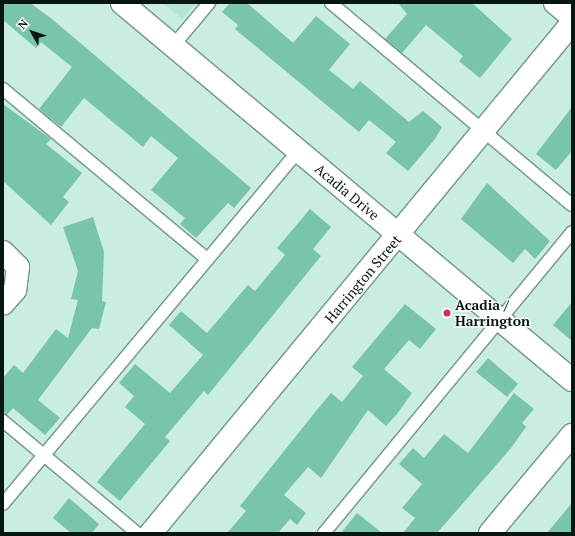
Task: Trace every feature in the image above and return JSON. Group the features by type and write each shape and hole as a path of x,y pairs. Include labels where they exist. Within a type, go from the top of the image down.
{"street":[{"name":"Acadia Drive","path":"122,3 572,380"},
{"path":"555,3 572,17"},
{"name":"Harrington Street","path":"151,533 399,235 572,22"},
{"path":"3,252 18,267 15,290 3,304"},
{"path":"490,533 572,435"}],"lane":[{"path":"173,46 209,3"},
{"path":"331,3 483,132 572,205"},
{"path":"3,89 207,259"},
{"path":"3,504 298,151"},
{"path":"324,533 502,322 572,232"},
{"path":"3,421 137,533"}],"shaded area":[{"path":"163,3 196,3 182,19"}],"building":[{"path":"3,3 30,3 52,19 251,188 234,208 228,203 196,238 180,224 185,218 151,190 178,158 151,136 143,147 84,98 61,127 39,109 72,67 41,42 36,48 3,20"},
{"path":"230,3 247,3 293,43 316,16 350,44 329,70 353,89 360,81 409,122 423,111 442,127 435,139 408,171 386,153 396,142 369,120 359,132 235,29 238,25 222,12"},
{"path":"398,3 472,3 512,39 480,78 459,61 463,56 426,25 402,53 385,39 407,14"},
{"path":"3,104 51,139 46,144 82,173 63,197 69,202 51,225 3,181"},
{"path":"572,107 572,151 556,170 536,154"},
{"path":"487,183 550,241 535,259 525,249 513,263 461,219"},
{"path":"310,209 331,227 313,249 321,256 208,395 204,391 165,437 170,441 120,501 97,482 145,424 125,407 134,396 119,383 135,364 170,393 203,355 169,325 181,311 207,333 248,285 255,291 285,255 277,248"},
{"path":"93,217 104,252 102,301 106,302 99,329 92,328 38,400 60,418 45,435 13,408 7,415 3,414 3,378 14,365 23,373 56,329 68,338 78,300 71,299 78,271 63,227"},
{"path":"572,302 572,341 553,325"},
{"path":"405,304 436,329 420,349 409,340 384,369 412,393 397,414 386,426 368,410 321,478 308,467 284,495 306,513 297,525 290,519 278,533 227,533 246,511 240,506 331,393 342,402 363,376 352,367"},
{"path":"488,358 518,384 507,397 476,372"},
{"path":"514,393 534,409 522,423 526,427 511,448 437,533 403,533 415,518 402,508 422,484 399,464 413,448 424,458 444,434 468,453"},
{"path":"69,498 99,524 92,533 71,533 53,518"},
{"path":"572,503 572,533 547,533"},
{"path":"357,513 382,533 341,533"}],"place":[{"name":"Acadia / Harrington","path":"447,313"}]}
